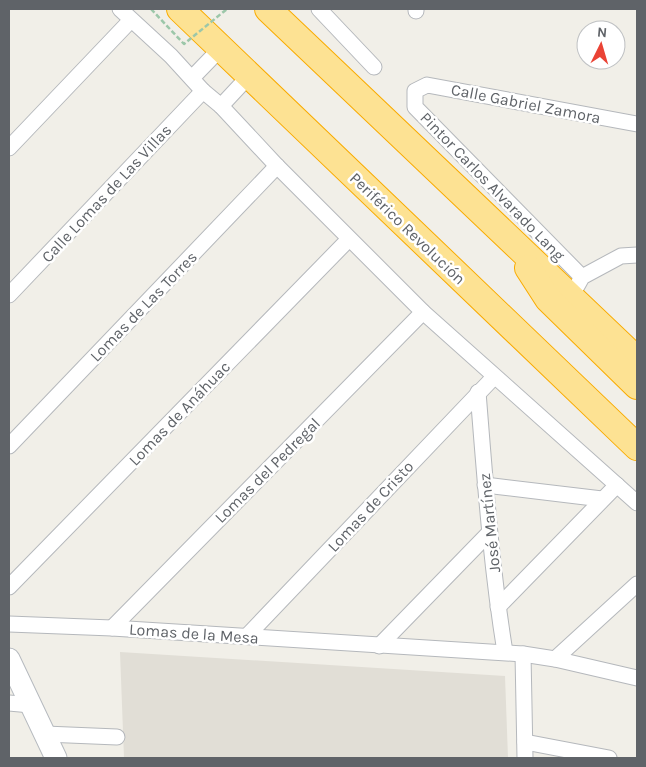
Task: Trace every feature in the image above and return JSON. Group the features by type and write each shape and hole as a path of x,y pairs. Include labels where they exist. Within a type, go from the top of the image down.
{"highway":[{"name":"Periférico Revolución","path":"180,9 637,447"},
{"path":"268,9 513,224 576,286 637,360"},
{"path":"276,9 296,34"},
{"path":"513,224 548,299 637,386"},
{"path":"465,283 523,320 637,428"}],"street":[{"path":"120,9 192,78 349,239 424,312 637,503"},
{"path":"318,9 374,67"},
{"path":"9,148 131,20"},
{"path":"192,78 221,48"},
{"path":"220,106 249,76"},
{"name":"Calle Gabriel Zamora","path":"415,91 427,85 637,124"},
{"name":"Calle Lomas de Las Villas","path":"9,295 203,91"},
{"name":"Pintor Carlos Alvarado Lang","path":"415,91 415,107 513,224"},
{"name":"Lomas de Las Torres","path":"9,446 277,166"},
{"name":"Lomas de Anáhuac","path":"9,587 349,239"},
{"path":"576,286 621,256 637,255"},
{"name":"Lomas del Pedregal","path":"112,628 424,312"},
{"name":"Lomas de Cristo","path":"247,636 494,376"},
{"name":"José Martínez","path":"478,392 489,533 498,607 506,652"},
{"path":"485,485 602,500"},
{"path":"498,607 616,485"},
{"path":"379,646 489,533"},
{"path":"555,659 637,584"},
{"name":"Lomas de la Mesa","path":"9,624 112,628 379,646 506,652 555,659 637,678"},
{"path":"523,654 526,758"},
{"path":"9,659 56,758"},
{"path":"9,703 31,705"},
{"path":"44,734 117,736"},
{"path":"525,742 609,758"}],"path":[{"path":"151,9 184,44 227,9"}],"shaded area":[{"path":"120,652 505,676 508,758 124,758"}]}
